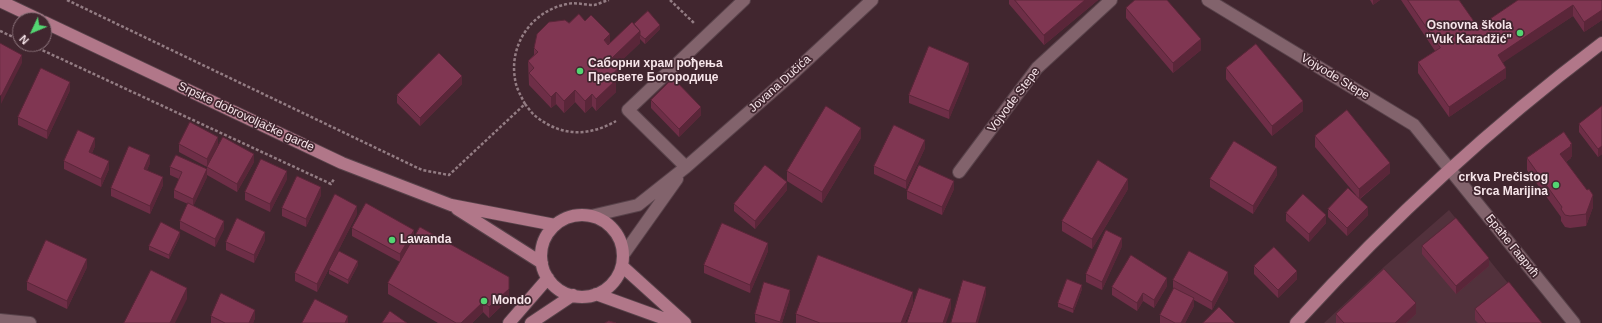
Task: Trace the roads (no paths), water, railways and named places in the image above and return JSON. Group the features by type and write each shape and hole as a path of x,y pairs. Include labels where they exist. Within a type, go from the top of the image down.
{"main road":[{"path":"0,1 23,12"},
{"name":"Srpske dobrovoljačke garde","path":"52,26 342,163 451,205"},
{"path":"1296,323 1384,231 1450,169 1564,72 1602,43"},
{"path":"451,205 555,225"},
{"path":"451,205 542,262"},
{"path":"576,215 591,216 607,224 619,237 623,260 613,284 596,294 588,296 573,296 559,289 548,278 542,262 544,242 548,233 555,225 568,217 576,215"},
{"path":"623,260 685,323"},
{"path":"508,323 548,278"},
{"path":"596,294 676,323"},
{"path":"531,323 573,296"}],"street":[{"path":"686,167 628,110 744,0"},
{"name":"Jovana Dučića","path":"686,167 790,76 872,0"},
{"name":"Vojvode Stepe","path":"959,172 1037,68 1110,0"},
{"name":"Vojvode Stepe","path":"1208,0 1414,125 1450,169"},
{"path":"591,216 638,205 686,167"},
{"path":"623,260 686,167"},
{"name":"Браће Гаврић","path":"1450,169 1574,323"},
{"path":"0,320 30,323"}],"place":[{"name":"Osnovna škola \"Vuk Karadžić\"","path":"1520,33"},
{"name":"Саборни храм рођења Пресвете Богородице","path":"580,71"},
{"name":"crkva Prečistog Srca Marijina","path":"1556,185"},
{"name":"Lawanda","path":"392,240"},
{"name":"Mondo","path":"484,301"}]}
